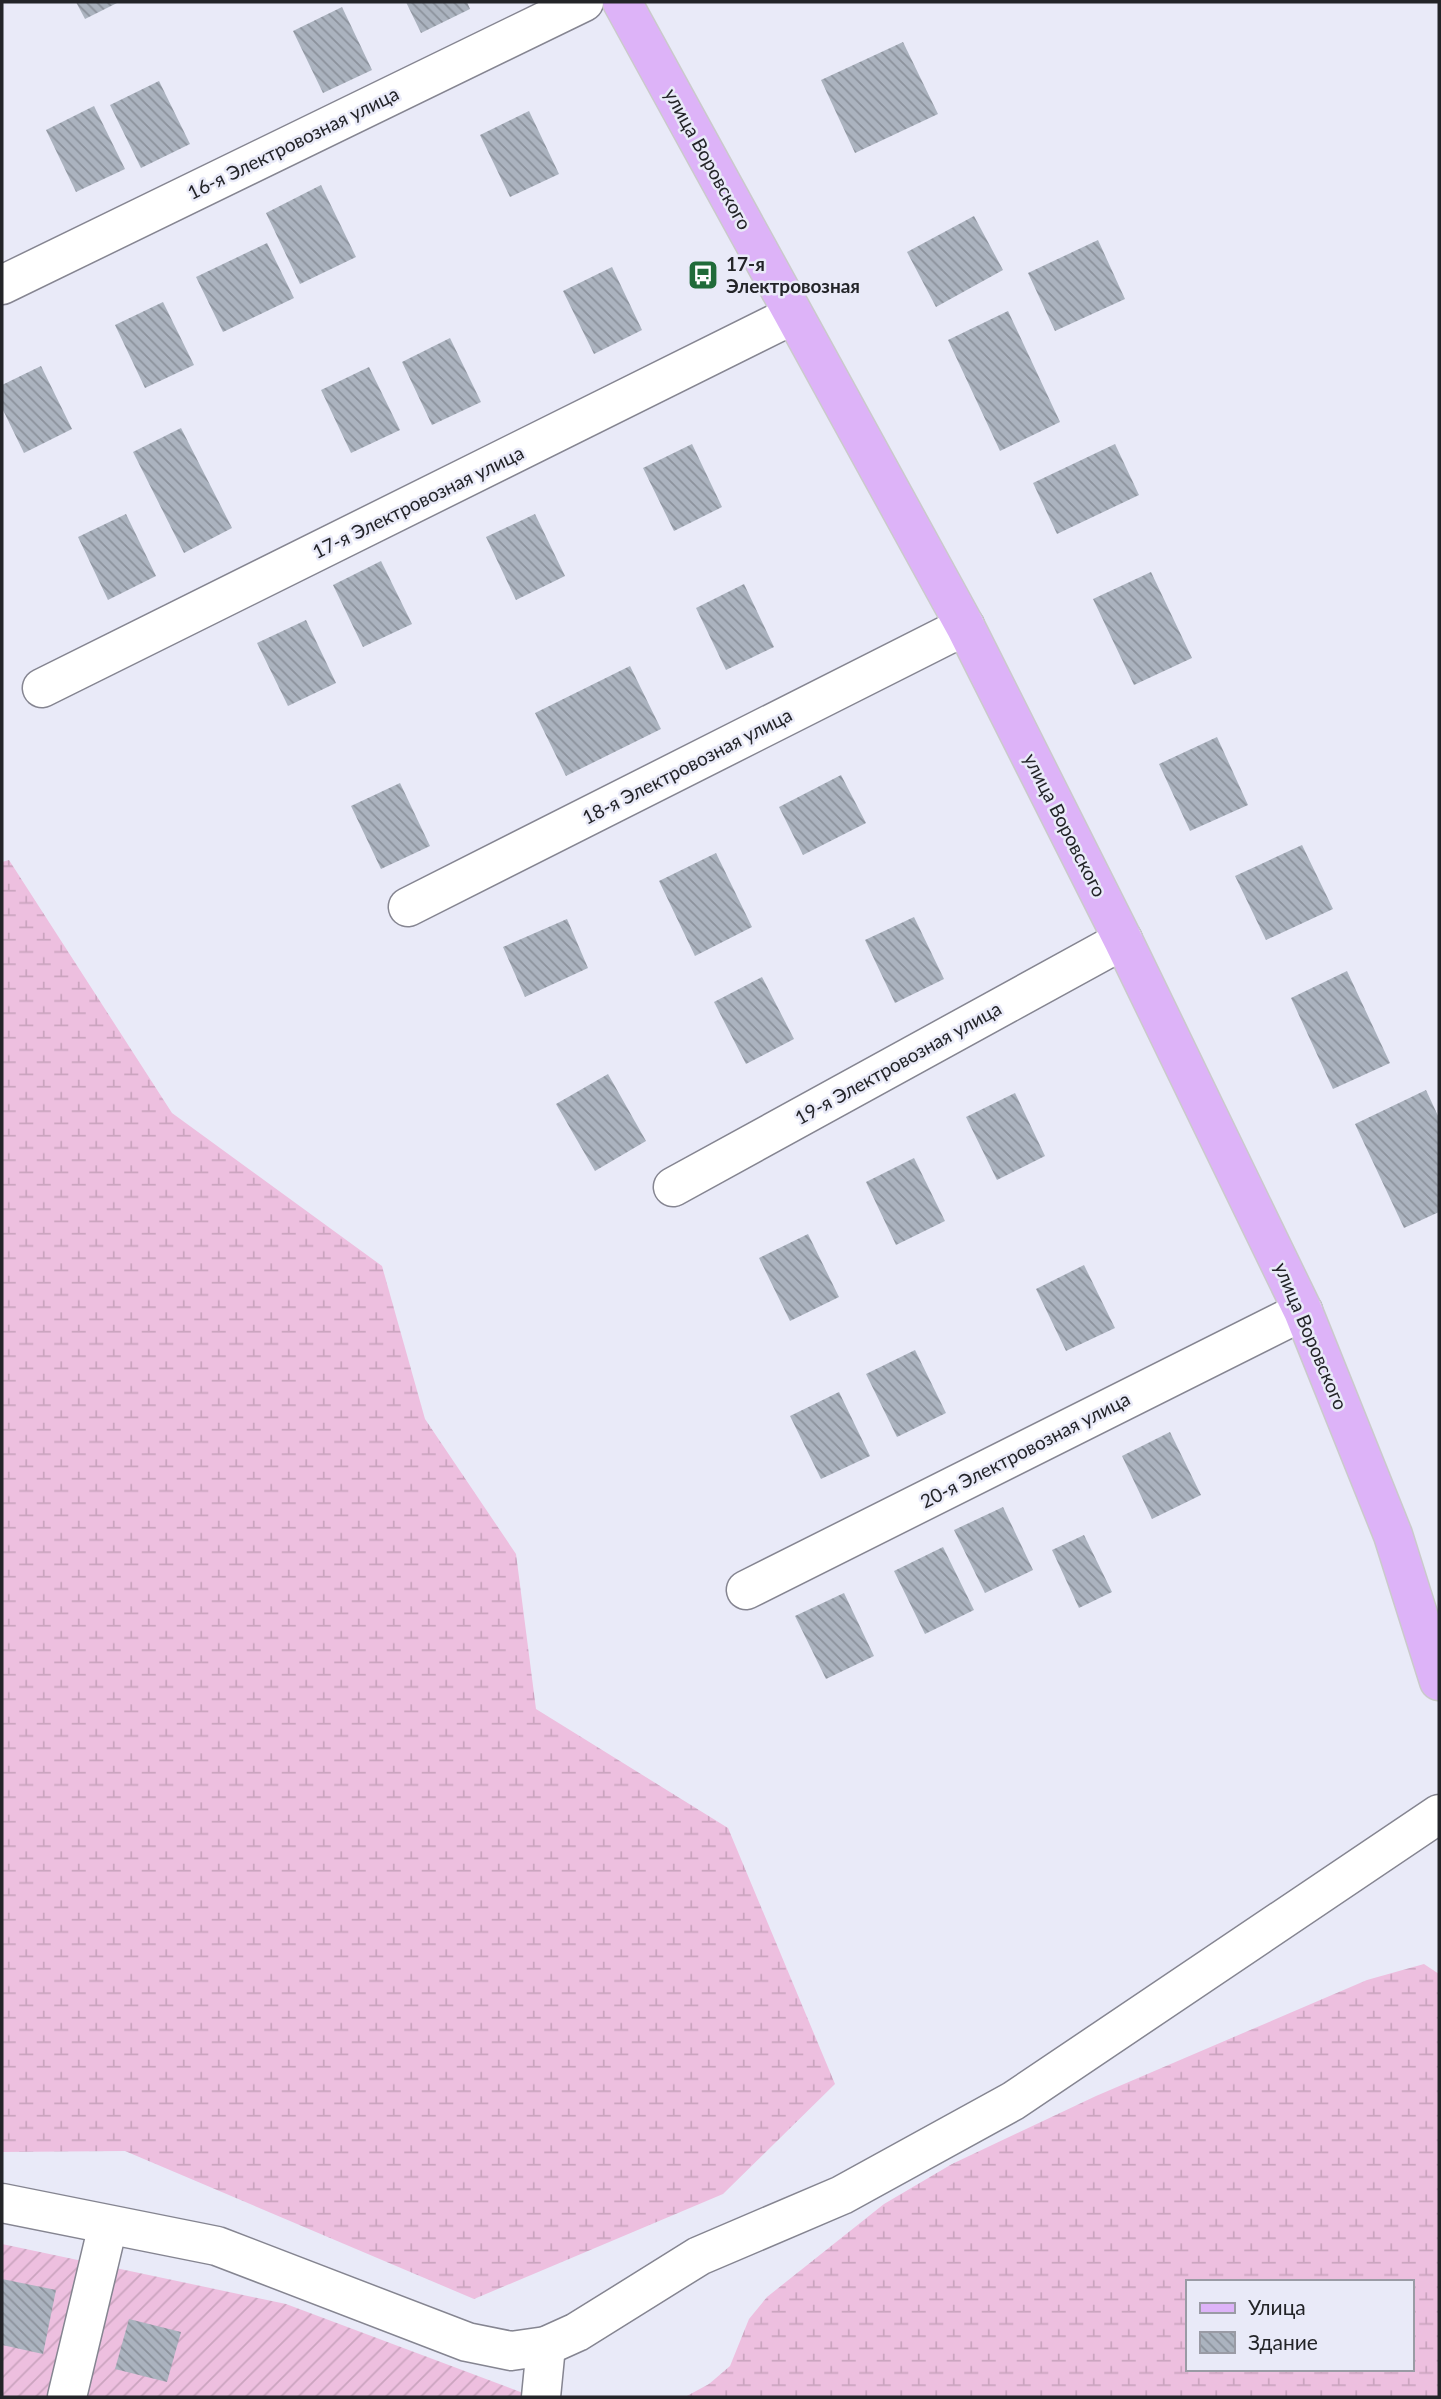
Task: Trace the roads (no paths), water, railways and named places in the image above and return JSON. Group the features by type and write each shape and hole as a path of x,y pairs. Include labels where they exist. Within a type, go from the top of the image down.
{"main road":[{"name":"улица Воровского","path":"622,2 965,626 1123,940 1303,1311 1392,1535 1439,1681"}],"street":[{"name":"16-я Электровозная улица","path":"2,285 584,2"},
{"name":"17-я Электровозная улица","path":"43,688 793,315"},
{"name":"18-я Электровозная улица","path":"408,906 965,626"},
{"name":"19-я Электровозная улица","path":"673,1187 1123,940"},
{"name":"20-я Электровозная улица","path":"746,1590 1303,1311"},
{"path":"2,2203 217,2246 467,2343 511,2351 546,2346 576,2332 699,2256 842,2195 1013,2101 1439,1814"},
{"path":"67,2397 108,2225"},
{"path":"541,2397 546,2346"}],"place":[{"name":"17-я Электровозная","path":"703,275"}]}
